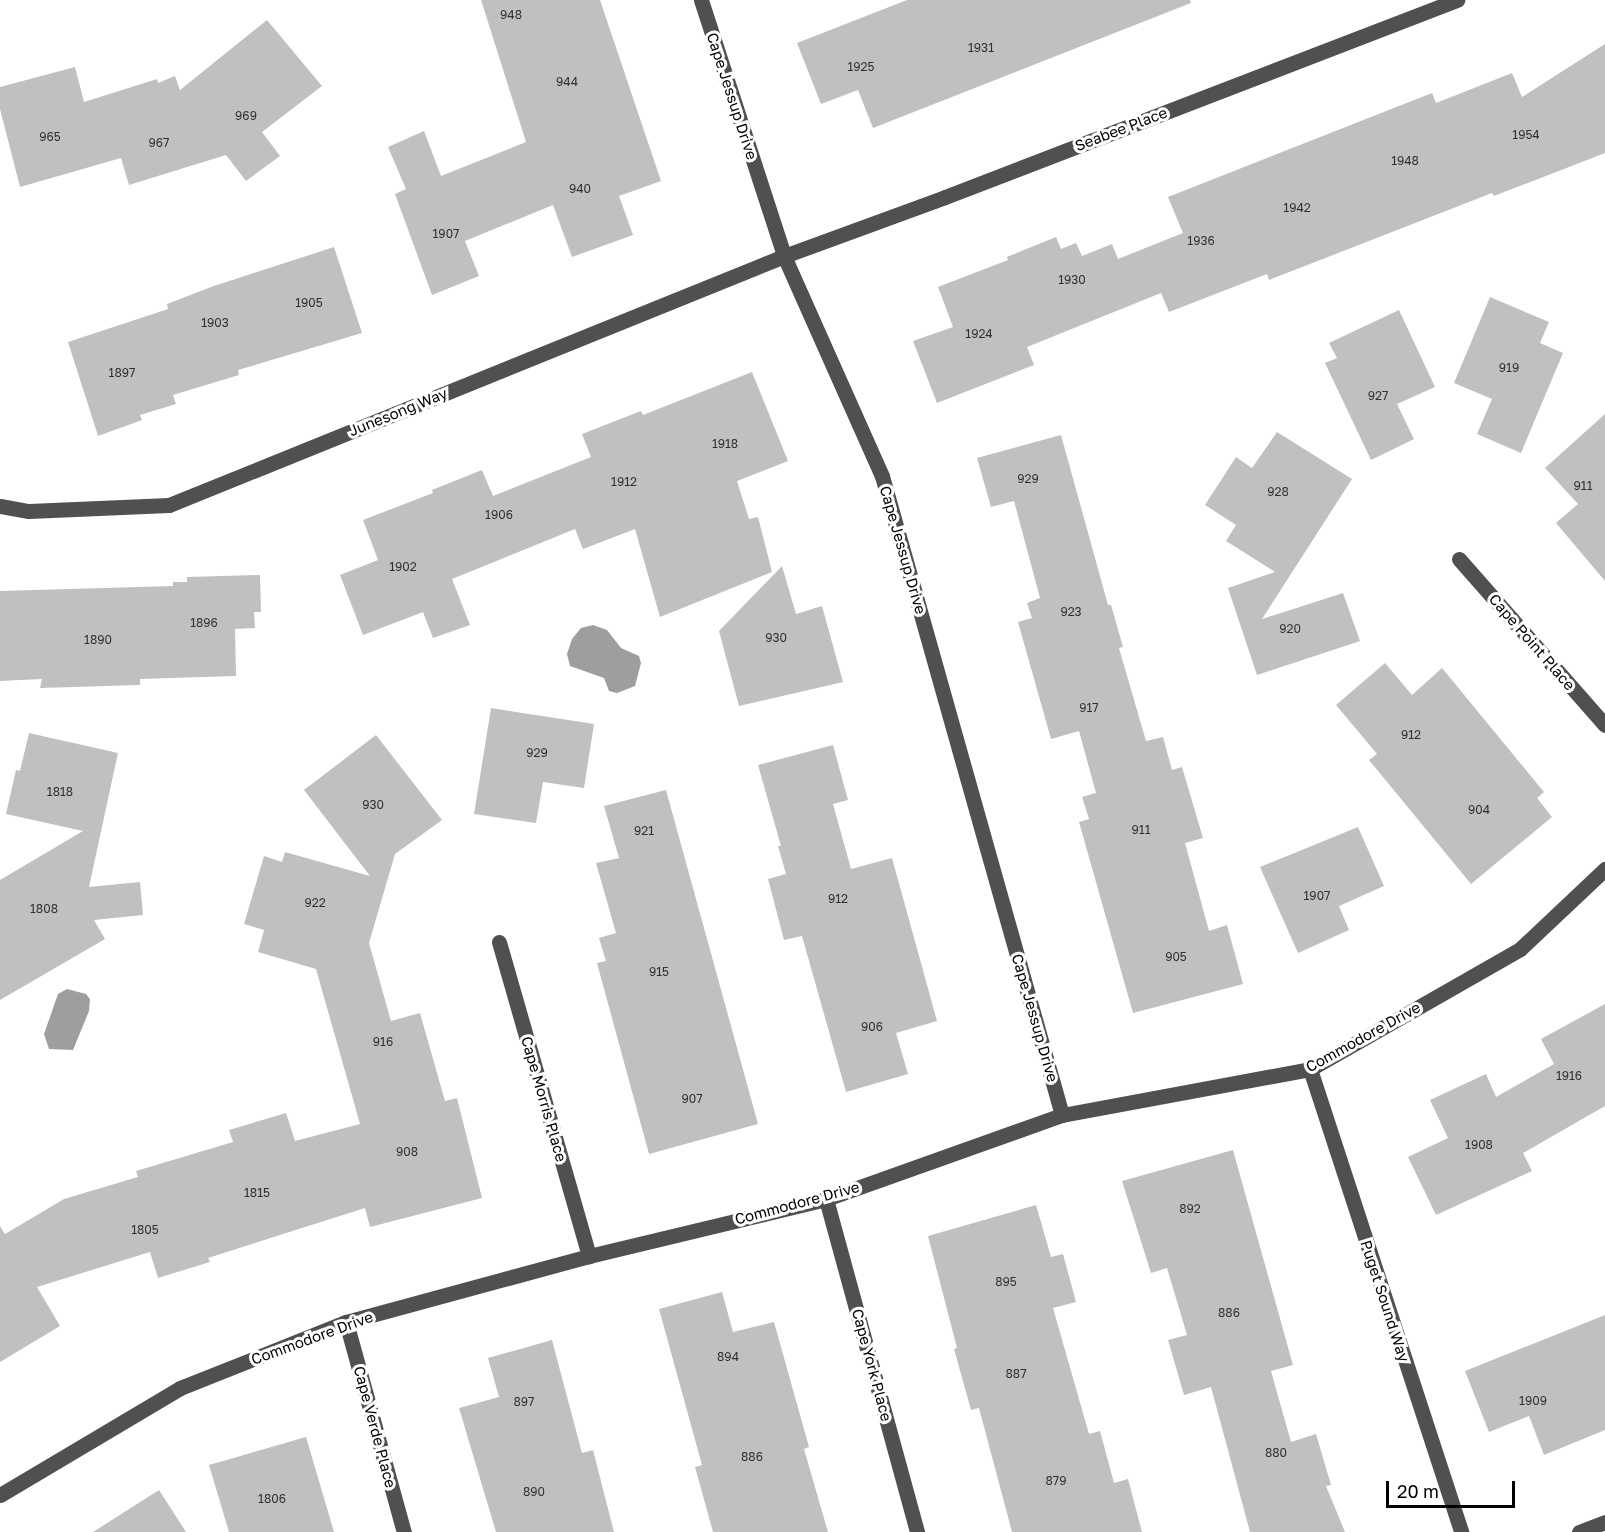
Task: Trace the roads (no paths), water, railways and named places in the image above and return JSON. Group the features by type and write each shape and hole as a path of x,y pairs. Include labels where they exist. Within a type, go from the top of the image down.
{"street":[{"name":"Cape Jessup Drive","path":"701,0 784,256 882,476 1062,1115"},
{"name":"Seabee Place","path":"784,256 945,197 1457,0"},
{"name":"Junesong Way","path":"0,506 29,511 169,504 784,256"},
{"name":"Cape Point Place","path":"1459,560 1605,725"},
{"name":"Commodore Drive","path":"0,1495 180,1388 346,1322 589,1256 826,1198 1062,1115 1310,1069 1520,949 1605,869"},
{"name":"Cape Morris Place","path":"499,942 589,1256"},
{"name":"Puget Sound Way","path":"1310,1069 1461,1532"},
{"name":"Cape York Place","path":"826,1198 917,1532"},
{"name":"Cape Verde Place","path":"346,1322 404,1532"},
{"path":"1579,1532 1605,1522"}]}
